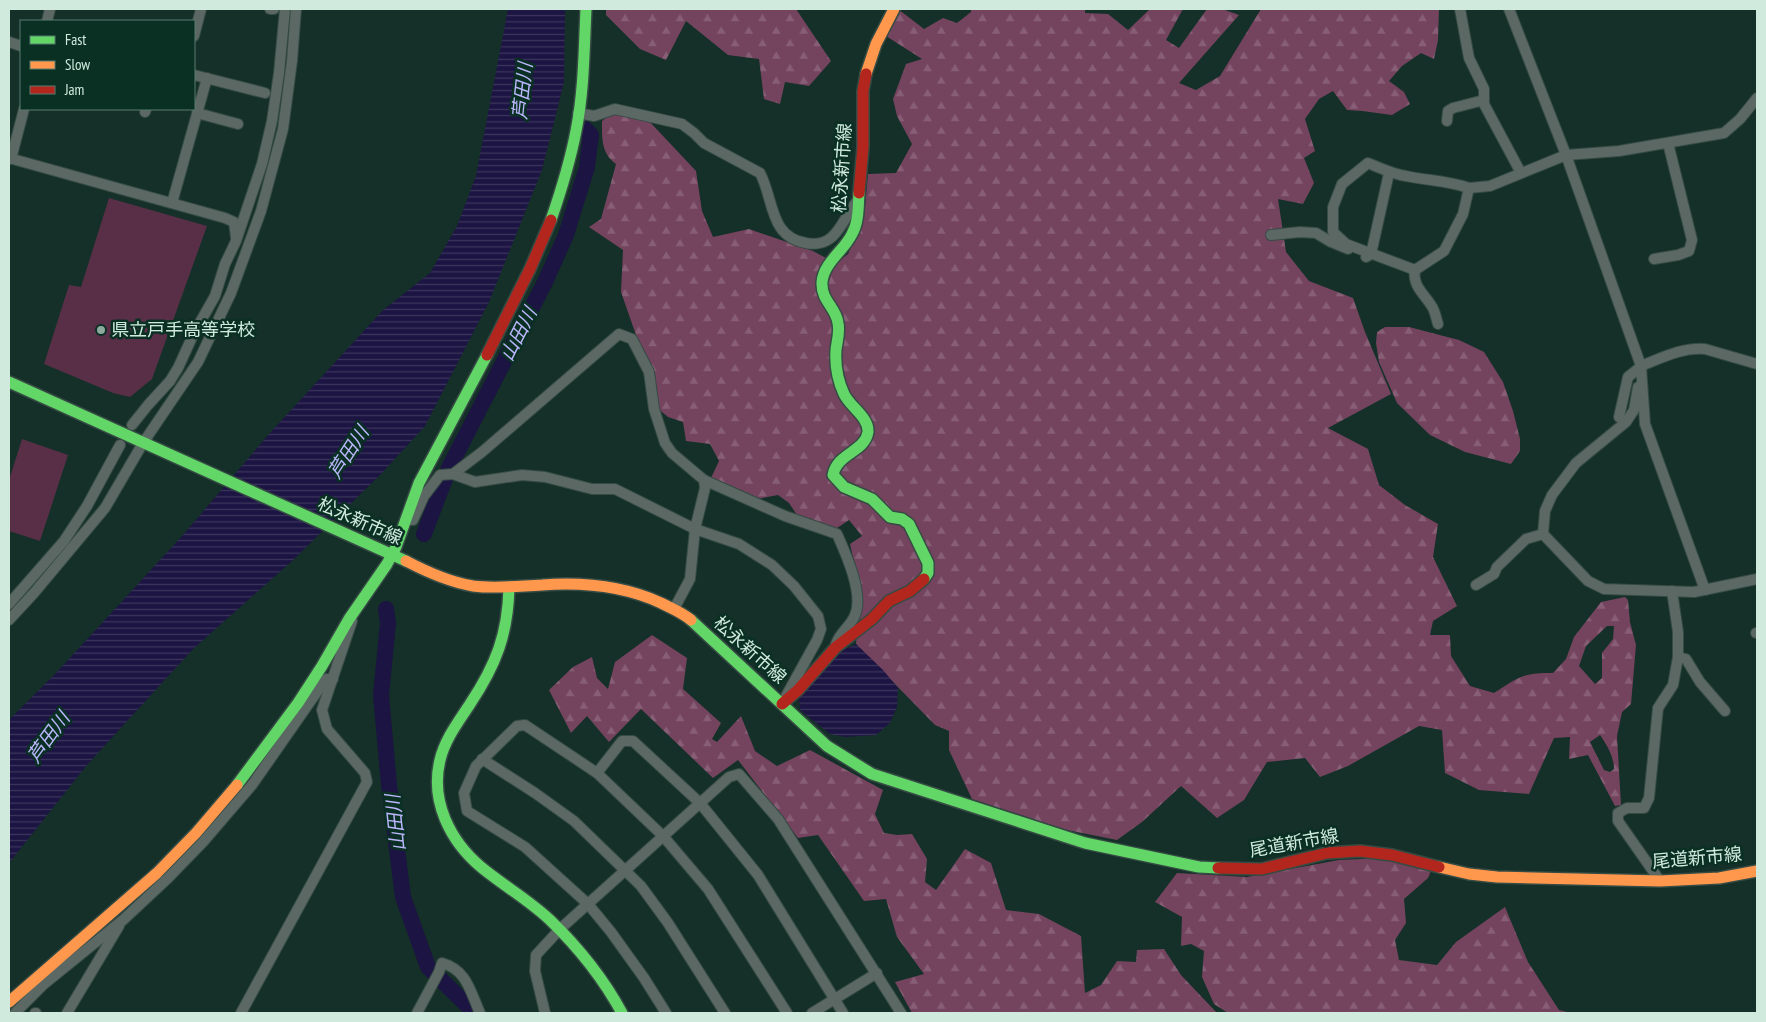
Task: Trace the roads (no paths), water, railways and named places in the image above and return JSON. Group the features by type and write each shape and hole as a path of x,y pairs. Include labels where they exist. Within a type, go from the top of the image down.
{"main road":[{"path":"9,1002 24,987 129,898 178,852 238,784 314,679 350,618 394,554 417,487 487,356 538,254 559,198 576,132 583,82 586,9"},
{"name":"松永新市線","path":"9,382 394,554 420,569 462,584 486,587 554,584 598,585 622,589 645,596 688,617 782,704 798,690 836,647 872,619 889,601 910,591 922,582 928,573 928,563 909,524 902,519 890,516 872,498 844,487 833,475 833,468 838,461 859,446 867,437 868,428 864,418 851,406 844,396 838,374 836,355 839,333 838,322 833,310 824,299 822,288 827,265 849,239 856,227 862,167 864,84 872,53 894,9"},
{"path":"509,587 509,608 503,644 480,689 445,745 439,762 437,783 442,817 460,846 480,866 535,907 560,929 587,958 610,989 622,1013"},
{"name":"尾道新市線","path":"782,704 827,746 872,774 1085,842 1199,867 1262,869 1327,854 1360,851 1392,855 1469,874 1497,877 1660,881 1719,878 1757,871"}],"street":[{"path":"195,32 201,9"},
{"path":"132,425 170,381 178,368 194,333 215,296 225,264 236,241 262,164 272,121 285,9"},
{"path":"9,620 105,508 148,445 198,362 230,293 261,210 283,129 292,61 296,9"},
{"path":"1460,9 1469,58 1484,89 1484,104 1521,173"},
{"path":"1508,9 1566,155 1640,367 1645,424 1705,590"},
{"path":"195,74 264,93"},
{"path":"172,204 206,78"},
{"path":"1415,270 1346,244 1333,232 1333,207 1342,184 1368,163 1389,172 1450,182 1468,188 1490,186 1566,155 1619,151 1724,134 1740,119 1757,98"},
{"path":"1446,120 1448,111 1453,108 1484,100"},
{"path":"578,113 594,116 615,109 682,124 704,143 760,173 765,182 776,221 793,240 808,244 825,242 844,223 854,204 859,199"},
{"path":"24,110 10,158 226,218 234,222 236,241 226,290 230,293"},
{"path":"197,113 238,124"},
{"path":"1654,259 1689,251 1692,240 1668,143"},
{"path":"1271,235 1300,232 1316,233 1331,242 1367,257 1371,254 1389,172"},
{"path":"1438,324 1432,306 1420,292 1413,277 1415,270 1444,251 1463,214 1468,188"},
{"path":"452,474 482,452 619,334 632,339 649,372 654,409 665,443 672,453 704,480 785,516 837,534 848,558 859,602 856,615 850,626 838,639 836,647"},
{"path":"1619,417 1628,377 1640,367 1680,351 1696,348 1705,349 1757,364"},
{"path":"1640,367 1634,410 1626,422 1576,463 1552,495 1545,511 1544,534 1588,581 1604,588 1694,592 1757,579"},
{"path":"9,604 64,541 87,506 120,445"},
{"path":"405,520 413,520 424,496 440,475 452,474 475,482 522,475 545,477 592,489 615,489 695,529 739,544 772,564 794,586 818,616 821,629 817,640 782,704"},
{"path":"674,609 690,579 695,529 705,488 704,480"},
{"path":"1476,585 1494,574 1497,567 1526,539 1544,534"},
{"path":"9,604 30,591 34,593"},
{"path":"1660,881 1618,821 1618,814 1627,808 1644,808 1649,798 1658,708 1673,686 1678,656 1678,632 1672,591"},
{"path":"241,1013 367,782 365,773 327,729 322,710 353,623 350,618"},
{"path":"1678,656 1686,659 1700,682 1725,711"},
{"path":"15,1013 44,984 123,920 204,842 252,785 326,679 333,679"},
{"path":"666,1013 644,978 588,904 525,847 467,811 464,793 476,766 517,726 525,725 597,773 663,836 708,889 787,1013"},
{"path":"597,773 622,741 633,741 700,803 758,875 843,1013"},
{"path":"482,760 535,793 574,821 641,886 668,923 725,1013"},
{"path":"545,1013 535,970 536,955 560,929 729,777 740,774 778,819 901,1013"},
{"path":"67,1013 123,920"},
{"path":"417,1013 442,963 452,966 465,978 480,1013"},
{"path":"812,1013 877,973"}],"water":[{"name":"芦田川","path":"508,9 565,9 564,82 542,170 489,302 425,426 382,473 291,562 193,649 87,765 9,863 9,720 56,673 183,535 269,434 383,310 430,273 457,226 476,176"},
{"path":"856,644 883,670 898,688 897,707 890,723 876,735 845,737 830,734 800,710 799,697 843,650"}],"waterway":[{"name":"山田川","path":"424,534 449,468 545,282 566,235 587,167 591,135 585,129"},
{"name":"山田川","path":"386,609 388,623 381,695 389,785 403,897 428,967 475,1013"}],"place":[{"name":"県立戸手高等学校","path":"101,330"}]}
